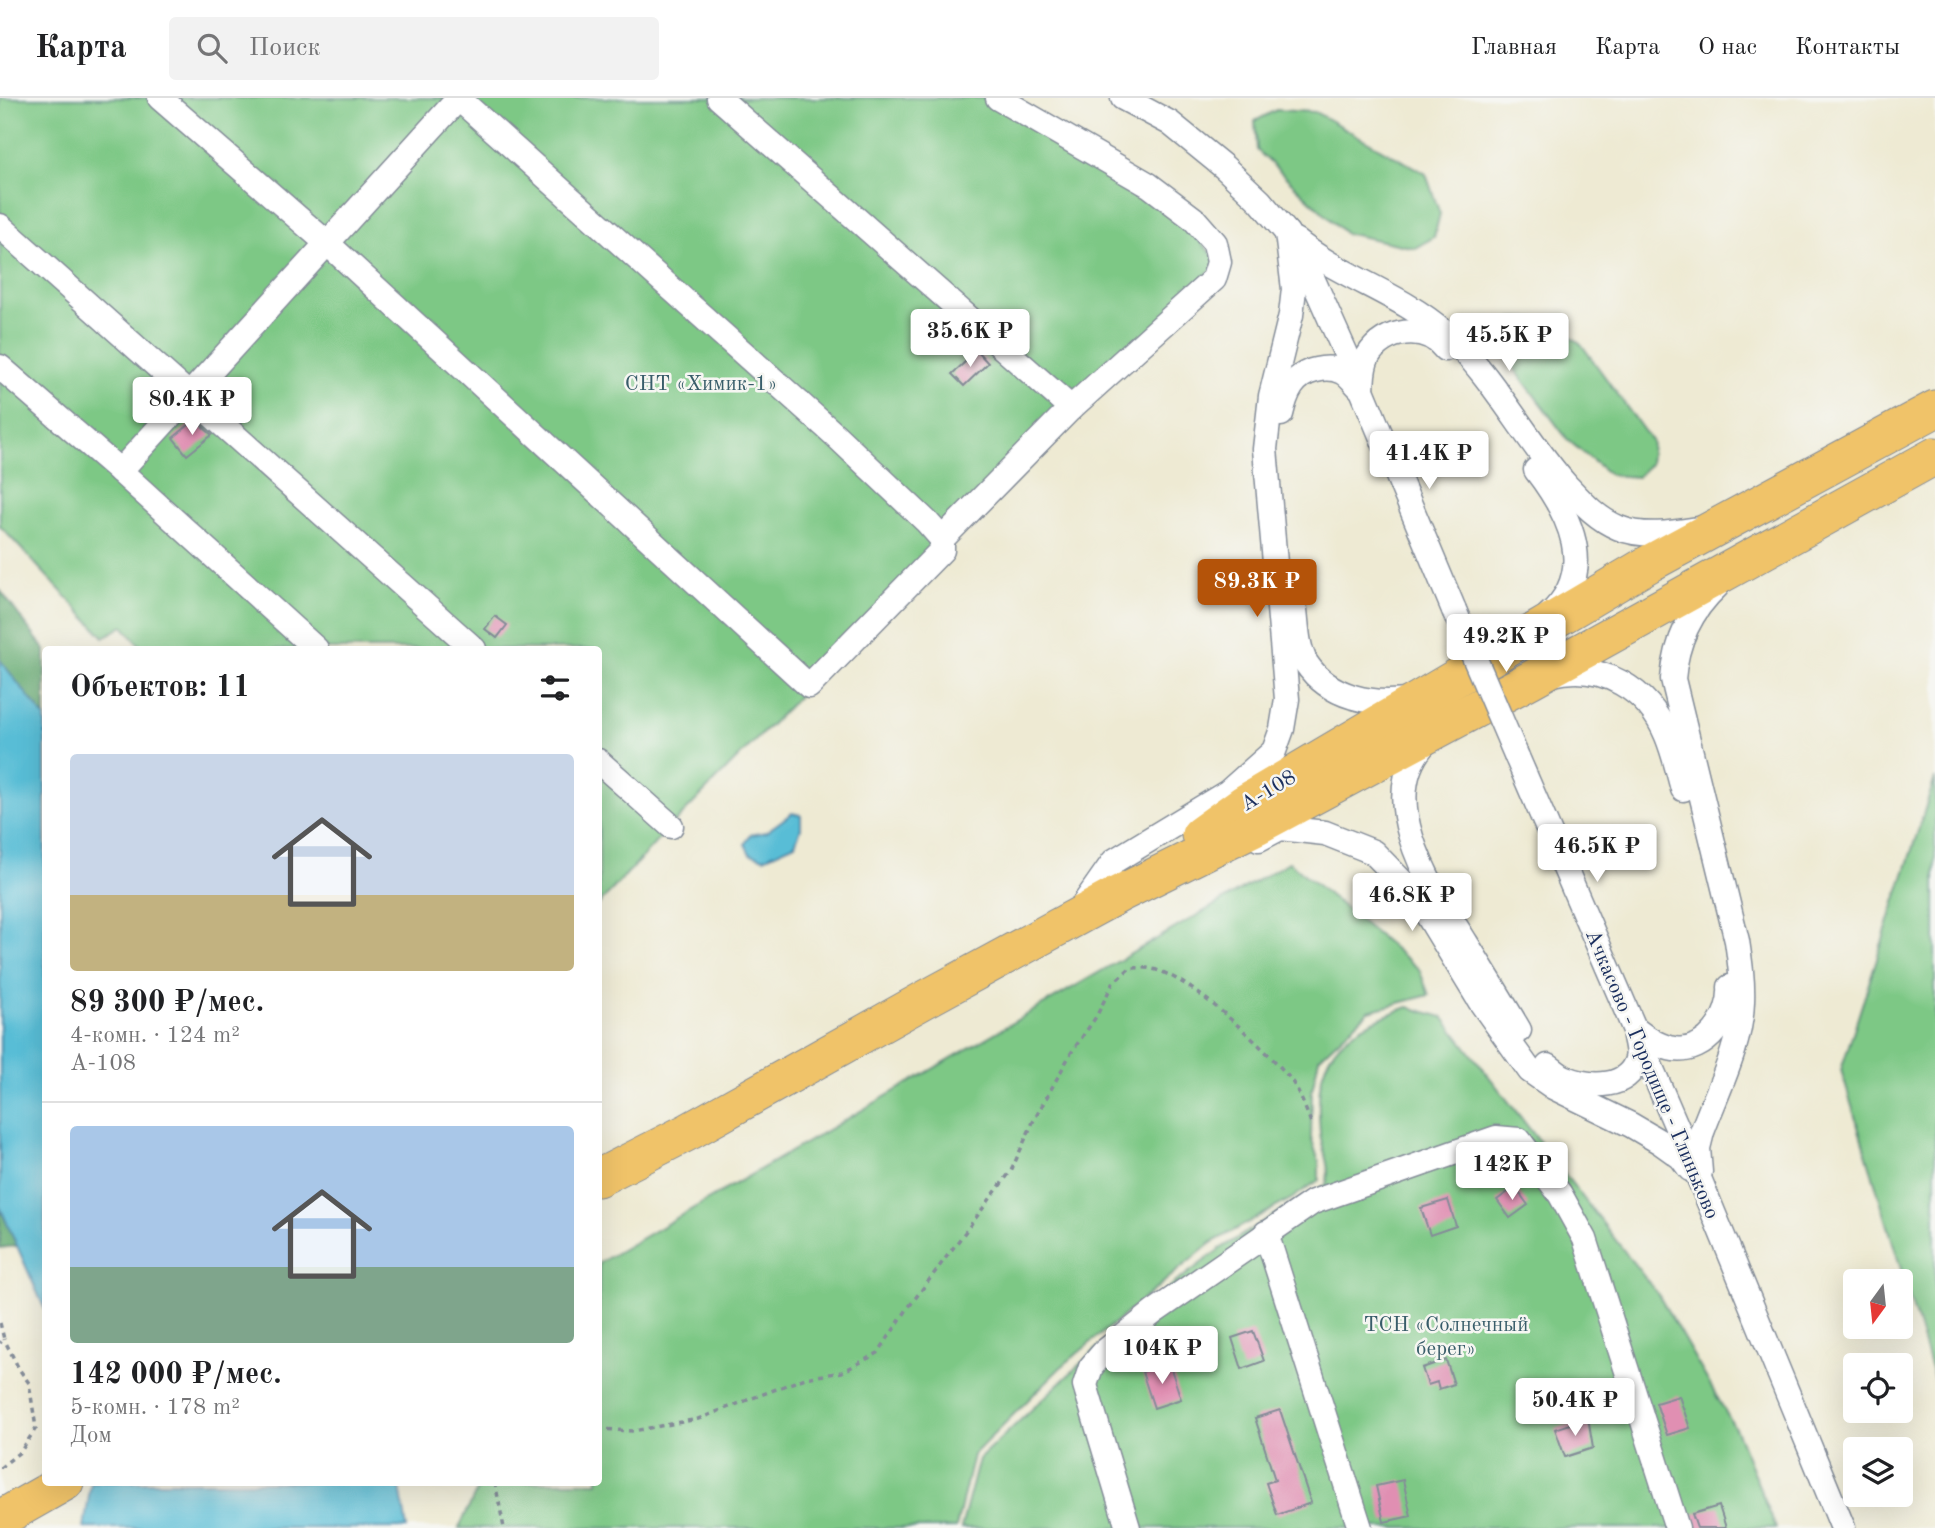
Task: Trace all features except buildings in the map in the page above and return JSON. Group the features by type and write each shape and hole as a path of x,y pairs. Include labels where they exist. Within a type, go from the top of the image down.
{"highway":[{"name":"А-108","path":"1119,894 1243,804 1714,527 1935,409"},
{"name":"А-108","path":"603,1176 690,1131 1119,894 1257,826 1530,680 1935,456"},
{"path":"0,1520 58,1486"}],"street":[{"path":"120,471 328,244 458,98 834,434 927,522 942,539 942,550 809,686 328,244 160,98"},
{"path":"719,98 1072,408"},
{"path":"942,539 1072,408 1214,279 1219,262 1215,243 1194,219 1149,186 998,98"},
{"path":"1123,98 1170,123 1206,152 1261,201 1287,233 1312,254 1443,331 1466,354 1551,468 1588,509 1619,528 1637,533 1668,534 1714,527"},
{"path":"0,226 471,646"},
{"path":"1073,919 1114,861 1228,792 1274,751 1282,729 1287,698 1265,449 1271,396 1291,315 1294,289 1287,233"},
{"name":"Ачкасово - Городище - Глиньково","path":"1287,233 1313,280 1362,390 1700,1183 1843,1528"},
{"path":"1362,390 1363,367 1377,345 1396,333 1412,332 1429,337 1440,343 1549,487 1571,527 1577,553 1571,585 1557,608 1518,643"},
{"path":"0,367 120,471 313,646"},
{"path":"1362,390 1345,373 1323,369 1299,377 1285,397 1277,446 1298,638 1305,661 1321,681 1347,695 1364,701 1389,704 1424,698"},
{"path":"1700,1183 1698,1148 1738,1032 1742,1003 1741,977 1737,942 1673,680 1675,654 1698,606 1737,567"},
{"path":"1530,680 1560,672 1592,671 1615,678 1652,710 1666,734 1697,832 1727,968 1730,992 1725,1014 1719,1027 1693,1048 1674,1050 1652,1042 1634,1029"},
{"path":"1454,719 1426,742 1410,764 1405,796 1407,822 1431,886 1538,1060 1567,1078 1614,1084 1629,1075 1638,1057 1634,1029"},
{"path":"602,765 671,825"},
{"path":"1073,919 1125,911 1280,828 1325,832 1373,852 1416,896 1480,1001 1530,1071 1553,1087 1660,1142 1681,1157 1700,1183"},
{"path":"1128,1528 1085,1385 1091,1367 1104,1352 1154,1312 1313,1202 1496,1138 1519,1140 1560,1194 1585,1239 1677,1528"},
{"path":"1266,1233 1360,1528"}],"path":[{"path":"602,1429 633,1432 698,1419 806,1378 842,1372 878,1353 908,1308 1011,1171 1033,1122 1071,1053 1096,1017 1113,983 1130,968 1153,969 1178,979 1251,1036 1289,1078 1312,1125"},
{"path":"0,1323 4,1339 29,1383 36,1428 21,1451 0,1468"},
{"path":"0,1343 4,1339"},
{"path":"496,1486 504,1528"}],"green space":[{"name":"СНТ «Химик-1»","path":"0,98 998,98 1149,185 1219,262 671,826 602,901 602,646 140,646 123,626 104,637 0,526"},
{"path":"1276,110 1315,112 1426,174 1440,214 1434,237 1415,248 1345,233 1257,150 1255,121"},
{"path":"1516,318 1548,320 1581,344 1652,442 1650,464 1637,477 1610,475 1568,440 1495,343 1501,322"},
{"path":"0,590 42,646 42,714 0,660"},
{"path":"1935,778 1935,1382 1913,1309 1913,1269 1901,1269 1841,1070"},
{"path":"1289,862 1419,969 1429,995 1369,1011 1319,1058 1312,1090 1311,1137 1319,1162 1319,1180 1291,1199 1211,1243 1060,1368 973,1455 956,1528 459,1528 479,1486 602,1486 602,1261"},
{"name":"ТСН «Солнечный берег»","path":"1408,1007 1443,1017 1659,1296 1736,1430 1776,1528 961,1528 979,1459 1139,1310 1220,1249 1326,1185 1328,1172 1320,1133 1319,1106 1326,1065 1334,1050 1347,1037 1363,1026"},
{"path":"0,1208 17,1246 0,1248"}],"water":[{"path":"0,660 42,714 42,1303 0,1207"},
{"path":"792,813 801,815 801,828 795,844 764,858 750,854 745,844 750,835 766,832"},
{"path":"90,1486 400,1486 407,1528 84,1528"}]}
